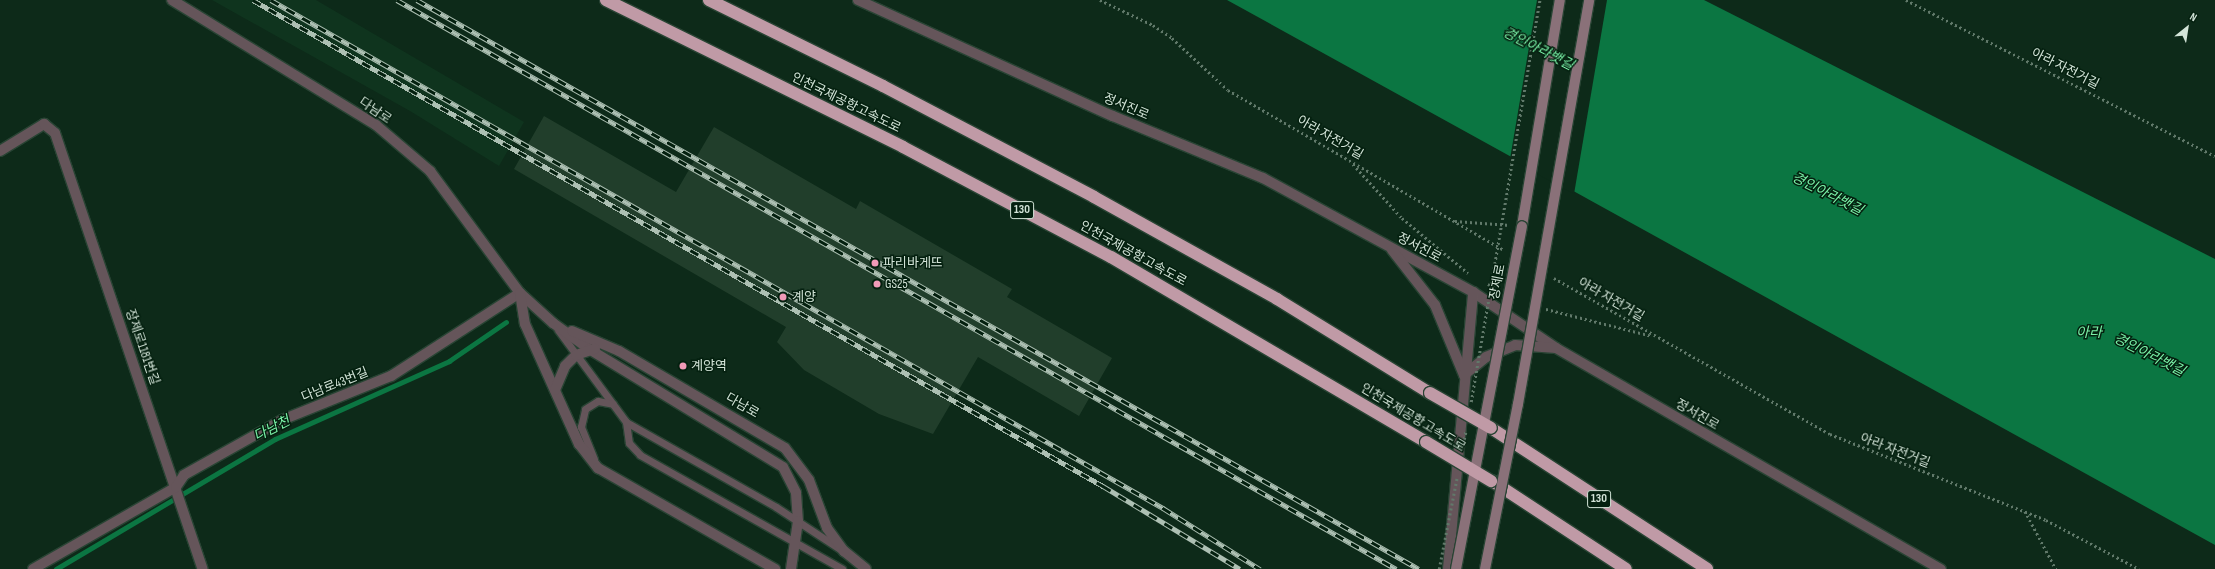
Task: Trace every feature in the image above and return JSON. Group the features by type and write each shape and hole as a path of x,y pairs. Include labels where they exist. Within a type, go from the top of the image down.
{"highway":[{"name":"인천국제공항고속도로","path":"606,0 903,147 1111,257 1491,481 1626,569"},
{"name":"130","path":"709,0 882,86 1094,197 1277,299 1430,393 1491,428 1707,569"}],"main road":[{"name":"장제로","path":"1456,569 1522,226 1560,0"},
{"path":"1485,569 1518,404 1589,0"}],"street":[{"name":"다남로","path":"172,0 376,125 430,171 520,293 553,323 589,349 784,467 796,493 798,520 791,569"},
{"name":"정서진로","path":"858,0 1113,116 1263,178 1473,292 1556,348 1941,569"},
{"name":"장제로1181번길","path":"0,150 44,124 55,133 203,569"},
{"path":"1389,247 1434,305 1464,375 1486,357 1515,345 1556,348"},
{"name":"장제로","path":"1448,569 1464,375 1473,292"},
{"name":"다남로","path":"520,293 525,324 579,444 598,468 775,569"},
{"name":"다남로43번길","path":"33,569 178,493 184,475 282,420 391,376 520,293"},
{"name":"다남로","path":"553,323 619,351 784,448 809,480 827,528 844,551 866,569"},
{"path":"555,390 564,366 576,354 589,349 619,351"}],"lane":[{"path":"553,323 626,422 798,520 844,551"},
{"path":"598,468 581,427 585,409 598,401 613,404"},
{"path":"626,422 629,443 640,455 794,545 842,569"}],"path":[{"name":"아라 자전거길","path":"1100,0 1153,25 1228,90 1511,254"},
{"path":"1470,407 1540,0"},
{"name":"아라 자전거길","path":"1906,0 2215,156"},
{"path":"1350,161 1402,218 1473,277"},
{"path":"1453,220 1522,226"},
{"name":"아라 자전거길","path":"1550,276 1830,434 2025,511 2139,569"},
{"path":"1480,280 1500,290"},
{"path":"1542,308 1656,337"},
{"path":"1462,453 1467,422"},
{"path":"1439,569 1458,469"},
{"path":"2025,511 2056,569"}],"shaded area":[{"path":"212,0 316,0 524,122 499,166 410,111"}],"water":[{"name":"아라","path":"1227,0 1704,0 2215,259 2215,545"}],"pier":[{"path":"1537,0 1607,0 1574,194 1510,159"}],"building":[{"path":"544,116 676,192 714,127 856,209 860,201 1012,289 1007,297 1112,358 1079,416 978,357 933,434 879,414 804,370 777,342 786,327 514,169"}],"waterway":[{"name":"다남천","path":"56,569 275,439 449,361 506,322"}],"railway":[{"path":"253,0 1103,486 1240,569"},
{"path":"271,0 1163,508 1260,569"},
{"path":"397,0 1396,569"},
{"path":"417,0 1419,569"}],"place":[{"name":"파리바게뜨","path":"875,263"},
{"name":"GS25","path":"877,284"},
{"name":"계양","path":"783,297"},
{"name":"계양역","path":"683,366"}],"water label":[{"name":"경인아라뱃길","path":"1538,49"},
{"name":"경인아라뱃길","path":"1827,194"},
{"name":"경인아라뱃길","path":"2149,355"}]}
